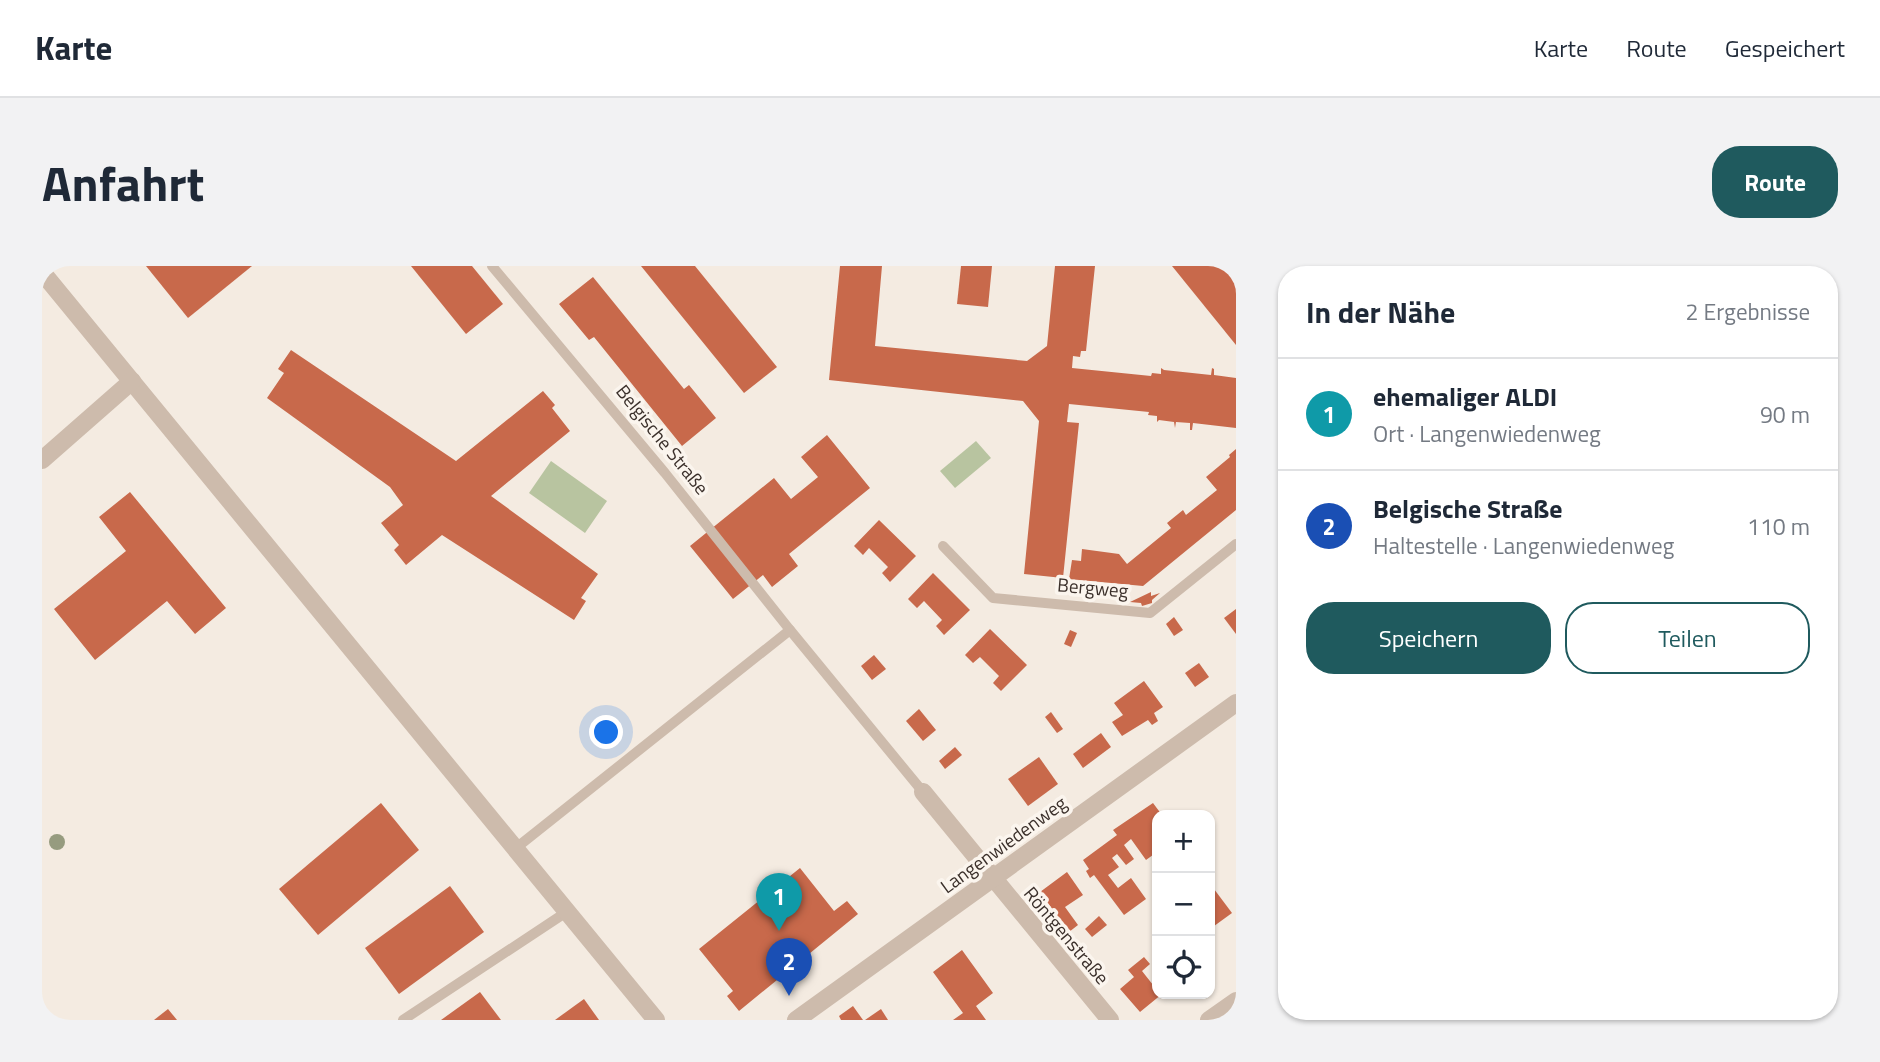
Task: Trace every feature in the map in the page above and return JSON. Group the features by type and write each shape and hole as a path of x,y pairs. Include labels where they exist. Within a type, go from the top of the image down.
{"street":[{"path":"42,272 656,1020"},
{"path":"42,460 132,381"},
{"name":"Langenwiedenweg","path":"796,1020 1236,703"},
{"path":"923,792 992,877"},
{"name":"Röntgenstraße","path":"992,877 1110,1020"},
{"path":"1209,1020 1236,1001"}],"lane":[{"name":"Belgische Straße","path":"492,266 665,473 790,630"},
{"name":"Bergweg","path":"943,547 993,598 1150,613 1236,544"},
{"path":"516,848 790,630 923,792"},
{"path":"403,1020 568,911"}],"green space":[{"path":"976,441 991,458 955,488 940,471"},
{"path":"551,461 607,501 585,533 529,493"}],"building":[{"path":"146,266 252,266 188,318"},
{"path":"411,266 472,266 503,304 466,334"},
{"path":"641,266 695,266 777,367 744,393"},
{"path":"840,266 882,266 875,346 1027,361 1047,346 1055,266 1095,266 1086,351 1081,351 1080,357 1073,356 1072,368 1151,376 1152,373 1161,374 1161,368 1211,375 1212,368 1214,375 1236,378 1236,428 1193,423 1190,430 1190,423 1176,422 1175,428 1174,422 1157,422 1157,416 1148,415 1149,412 1069,404 1067,422 1079,423 1063,578 1024,574 1039,421 1023,401 829,380"},
{"path":"961,266 992,266 988,307 957,304"},
{"path":"1172,266 1231,266 1236,272 1236,345"},
{"path":"593,277 684,389 689,385 716,418 682,446 594,337 589,340 559,304"},
{"path":"291,350 456,461 543,391 555,405 552,408 570,431 491,496 598,574 581,598 586,601 574,620 442,535 406,565 394,550 399,545 381,523 403,505 390,487 267,398 284,373 278,369"},
{"path":"827,435 870,488 789,554 798,566 772,587 763,575 733,599 690,546 774,478 791,499 818,477 801,457"},
{"path":"1236,449 1236,510 1143,586 1069,579 1072,560 1081,561 1082,549 1119,554 1127,564 1171,528 1167,523 1183,510 1186,515 1217,490 1206,477"},
{"path":"130,492 226,608 195,634 167,601 95,660 54,609 126,551 99,517"},
{"path":"879,520 916,556 890,582 882,573 888,567 869,548 863,555 854,546"},
{"path":"933,573 970,610 944,635 936,626 942,620 924,601 917,608 908,599"},
{"path":"1151,592 1151,596 1160,593 1152,603 1142,606 1141,603 1130,602"},
{"path":"1236,609 1236,634 1224,618"},
{"path":"1174,617 1183,630 1174,636 1166,624"},
{"path":"990,629 1027,665 1001,691 993,683 999,676 980,657 973,663 965,655"},
{"path":"1070,630 1077,633 1071,647 1064,644"},
{"path":"874,655 886,669 872,680 861,666"},
{"path":"1199,663 1209,677 1195,687 1185,673"},
{"path":"1144,681 1163,707 1154,713 1158,721 1152,725 1148,720 1122,736 1112,722 1123,715 1114,703"},
{"path":"919,709 936,730 923,741 906,721"},
{"path":"1051,712 1063,729 1057,733 1045,717"},
{"path":"1101,733 1111,747 1083,768 1073,754"},
{"path":"955,747 962,755 945,769 939,761"},
{"path":"1039,757 1058,784 1028,806 1008,779"},
{"path":"381,803 419,850 318,935 279,889"},
{"path":"1153,803 1158,810 1152,810 1152,856 1146,860 1131,839 1124,845 1134,859 1126,865 1117,854 1112,858 1119,867 1108,875 1118,888 1131,878 1146,899 1124,915 1094,875 1090,878 1086,871 1089,869 1083,860 1117,835 1113,830"},
{"path":"800,868 834,911 847,901 858,914 739,1011 727,996 733,991 699,949"},
{"path":"1067,872 1083,895 1065,907 1078,925 1069,932 1040,892"},
{"path":"450,886 484,932 399,994 365,948"},
{"path":"1215,890 1232,913 1215,925"},
{"path":"1099,916 1107,925 1092,937 1085,929"},
{"path":"962,950 993,993 976,1006 986,1020 953,1020 963,1013 933,972"},
{"path":"1144,957 1150,964 1142,971 1152,984 1152,999 1156,999 1140,1012 1120,989 1134,977 1128,970"},
{"path":"480,992 501,1020 441,1020"},
{"path":"584,999 599,1020 555,1020"},
{"path":"853,1006 863,1020 841,1020 839,1016"},
{"path":"168,1009 177,1020 154,1020"},
{"path":"881,1009 888,1020 865,1020"}],"place":[{"name":"ehemaliger ALDI","path":"779,931"},
{"name":"Belgische Straße","path":"789,996"}]}
